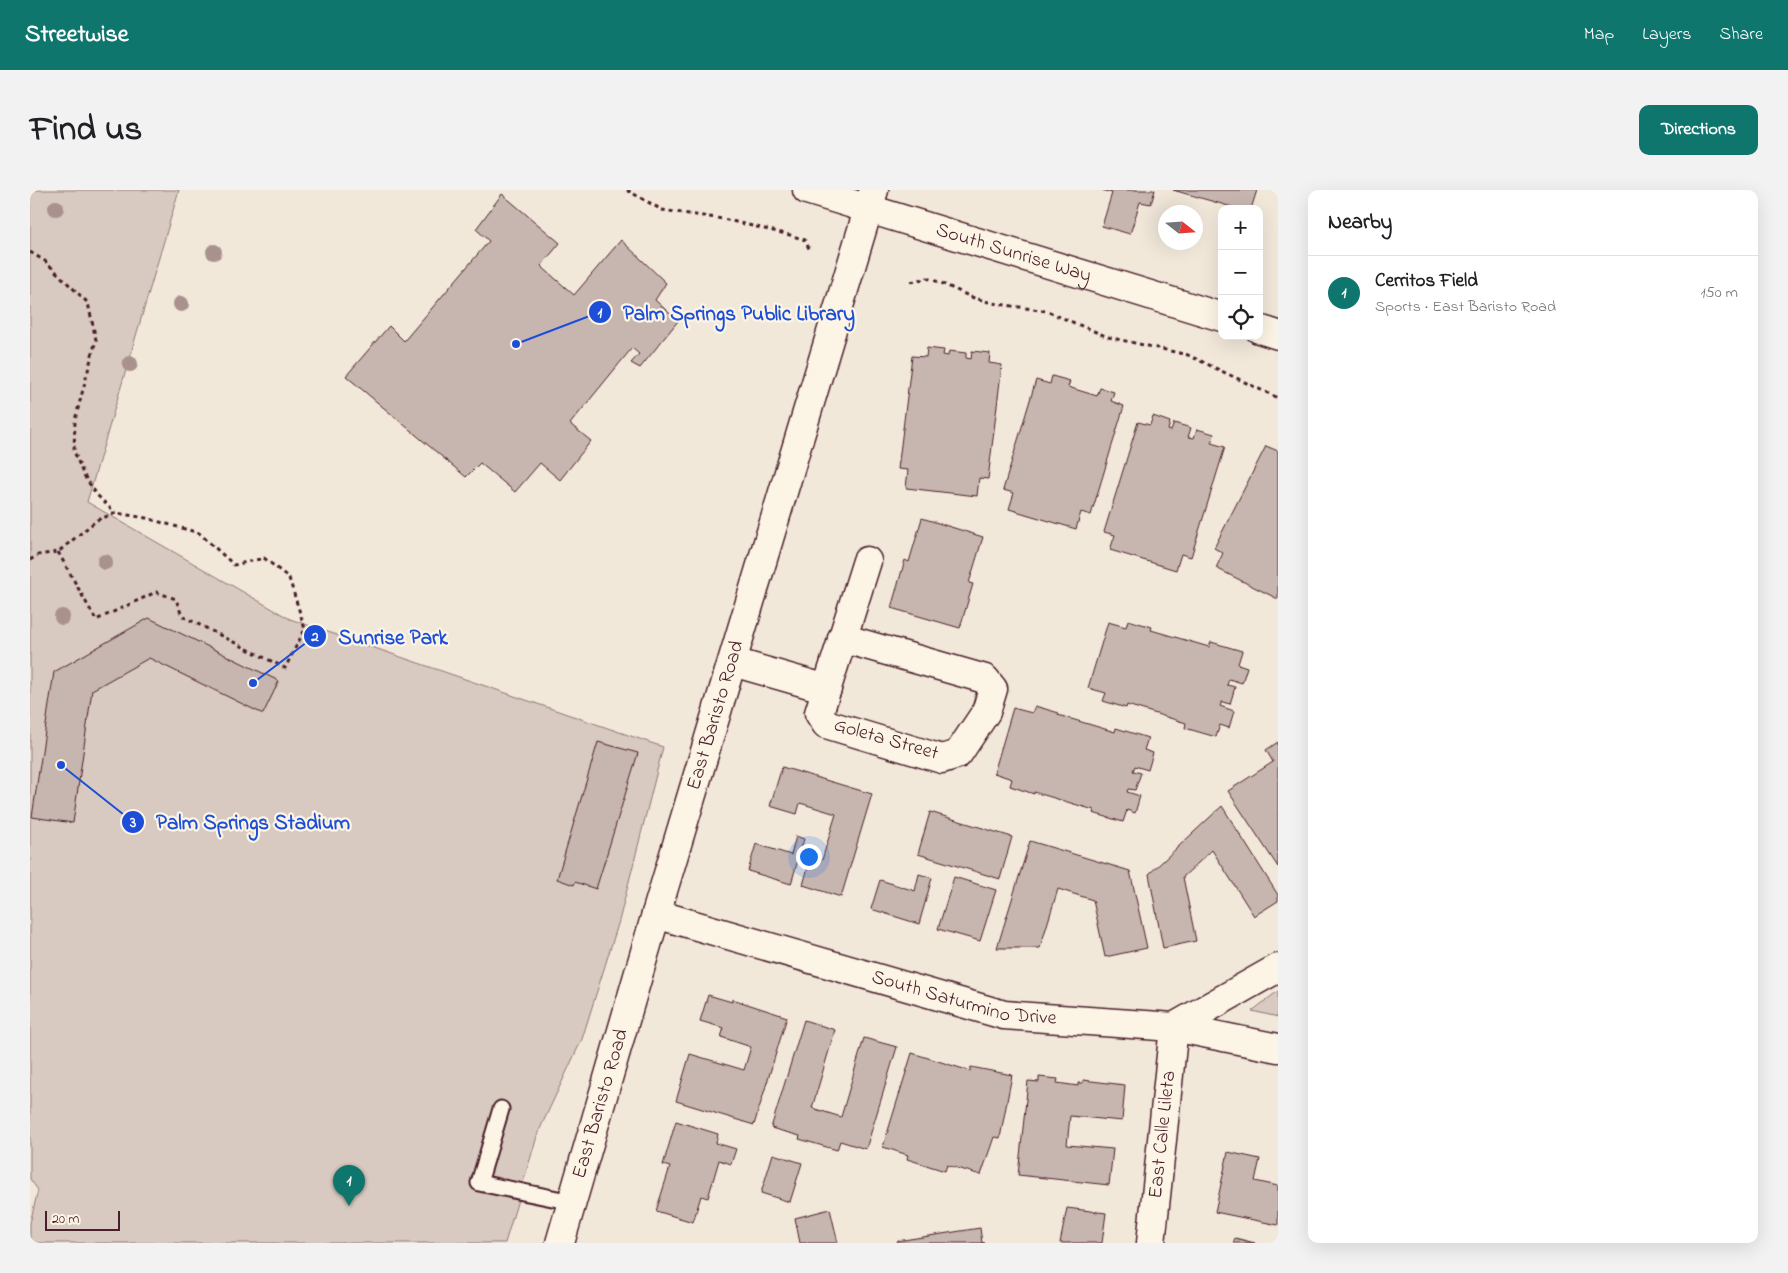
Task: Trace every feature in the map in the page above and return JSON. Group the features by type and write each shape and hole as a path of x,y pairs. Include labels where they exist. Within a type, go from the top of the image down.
{"street":[{"name":"South Sunrise Way","path":"807,190 871,199 1218,316"},
{"name":"East Baristo Road","path":"560,1243 656,914 871,199"},
{"path":"1263,330 1278,335"},
{"name":"Goleta Street","path":"842,638 985,679 993,689 986,712 958,754 942,759 826,724 819,714 842,638 867,561"},
{"name":"Goleta Street","path":"733,662 827,689"},
{"name":"South Saturmino Drive","path":"656,914 1004,1015 1174,1027 1278,1048"},
{"path":"1174,1027 1278,968"},
{"name":"East Calle Lileta","path":"1151,1243 1174,1027"}],"lane":[{"path":"501,1109 479,1183 572,1202"}],"path":[{"path":"627,190 662,210 723,219 805,240 810,252"},
{"path":"30,252 45,260 88,303 96,340 75,420 74,451 83,474 97,495 116,513"},
{"path":"911,282 927,278 971,297 992,303 1046,312 1108,336 1188,355 1278,398"},
{"path":"30,560 38,555 58,552 97,520 116,513 146,518 199,533 234,564 264,558 289,578 305,629 285,668 182,616 176,599 156,592 96,620 58,552"}],"shaded area":[{"path":"30,190 179,190 87,502 290,619 663,747 619,921 582,1039 538,1133 505,1243 30,1243 30,1223 38,1190 30,1179"},
{"path":"1278,991 1278,1017 1252,1011"}],"building":[{"path":"1102,190 1155,190 1151,204 1140,202 1130,234 1102,226 1112,193"},
{"path":"1173,190 1257,190 1252,205 1225,205"},
{"path":"502,194 560,243 541,266 574,295 621,240 666,283 655,300 678,321 640,368 631,363 639,354 632,348 570,424 591,441 560,480 540,463 515,492 480,463 466,477 346,376 389,326 404,341 489,241 476,229"},
{"path":"927,348 944,350 943,355 948,356 949,351 966,353 966,358 971,359 972,351 990,353 989,363 1002,365 988,479 979,478 977,496 906,488 908,470 898,469 912,356 926,357"},
{"path":"1052,376 1070,381 1068,387 1097,396 1100,388 1114,392 1111,401 1124,406 1091,515 1081,512 1076,529 1009,509 1014,493 1003,490 1036,380 1050,384"},
{"path":"1153,416 1170,422 1168,430 1171,431 1174,423 1191,428 1188,437 1194,438 1197,429 1214,434 1211,443 1225,447 1191,557 1181,554 1176,570 1110,550 1115,535 1104,532 1138,422 1150,425"},
{"path":"1266,446 1278,451 1278,599 1216,568 1223,553 1214,548"},
{"path":"922,518 983,537 969,583 973,584 960,628 891,608 905,560 909,562"},
{"path":"149,618 279,681 263,714 149,658 92,690 73,823 32,817 54,672"},
{"path":"1128,620 1152,627 1151,630 1209,647 1211,642 1242,651 1238,664 1247,667 1242,683 1229,679 1227,685 1235,687 1230,704 1222,702 1220,706 1234,711 1229,728 1220,725 1216,737 1185,728 1186,723 1127,705 1126,708 1103,701 1106,693 1088,688 1108,622 1126,627"},
{"path":"1035,706 1115,732 1116,728 1148,738 1144,750 1153,753 1148,770 1135,766 1133,771 1141,773 1135,790 1128,789 1127,792 1140,796 1135,813 1127,810 1123,822 1093,813 1094,810 1010,786 1012,779 994,773 1013,708 1032,713"},
{"path":"598,742 638,753 596,889 575,882 574,885 557,879"},
{"path":"1278,742 1278,867 1228,791 1273,762 1266,750"},
{"path":"782,767 872,794 841,897 803,885 811,857 822,860 836,814 800,803 797,814 770,806"},
{"path":"1222,806 1278,895 1278,901 1254,916 1212,850 1183,877 1196,941 1163,948 1149,874"},
{"path":"930,812 1012,837 1000,879 918,854"},
{"path":"796,836 804,839 791,884 748,871 756,844 791,855"},
{"path":"1030,841 1130,871 1147,948 1105,957 1093,900 1058,889 1040,948 997,948"},
{"path":"919,874 932,878 919,924 871,909 880,880 915,891"},
{"path":"954,877 996,890 980,941 938,929"},
{"path":"708,995 732,1002 732,999 787,1017 754,1125 676,1101 690,1054 744,1070 751,1047 721,1037 724,1028 700,1021"},
{"path":"804,1020 835,1030 812,1108 841,1117 864,1038 897,1047 866,1149 840,1141 837,1150 799,1139 800,1136 771,1128"},
{"path":"912,1053 970,1071 971,1067 1012,1075 1000,1138 994,1137 981,1175 947,1165 945,1171 907,1159 908,1155 883,1147"},
{"path":"1039,1077 1058,1079 1057,1083 1078,1086 1078,1083 1083,1083 1083,1080 1125,1085 1122,1121 1070,1116 1067,1145 1113,1149 1109,1185 1018,1175 1028,1081 1039,1082"},
{"path":"676,1121 718,1134 716,1143 736,1149 731,1164 719,1160 708,1198 701,1196 693,1222 656,1211 670,1167 663,1165"},
{"path":"1228,1152 1260,1159 1255,1181 1278,1186 1278,1225 1215,1212"},
{"path":"773,1154 802,1163 790,1202 761,1193"},
{"path":"1067,1208 1106,1213 1102,1243 1060,1243"},
{"path":"830,1209 838,1243 800,1243 795,1218"},
{"path":"980,1228 982,1243 898,1243 897,1241"},
{"path":"1235,1238 1255,1243 1233,1243"}],"place":[{"name":"Palm Springs Public Library","path":"516,344"},
{"name":"Sunrise Park","path":"253,683"},
{"name":"Palm Springs Stadium","path":"61,765"},
{"name":"Cerritos Field","path":"349,1206"}]}
